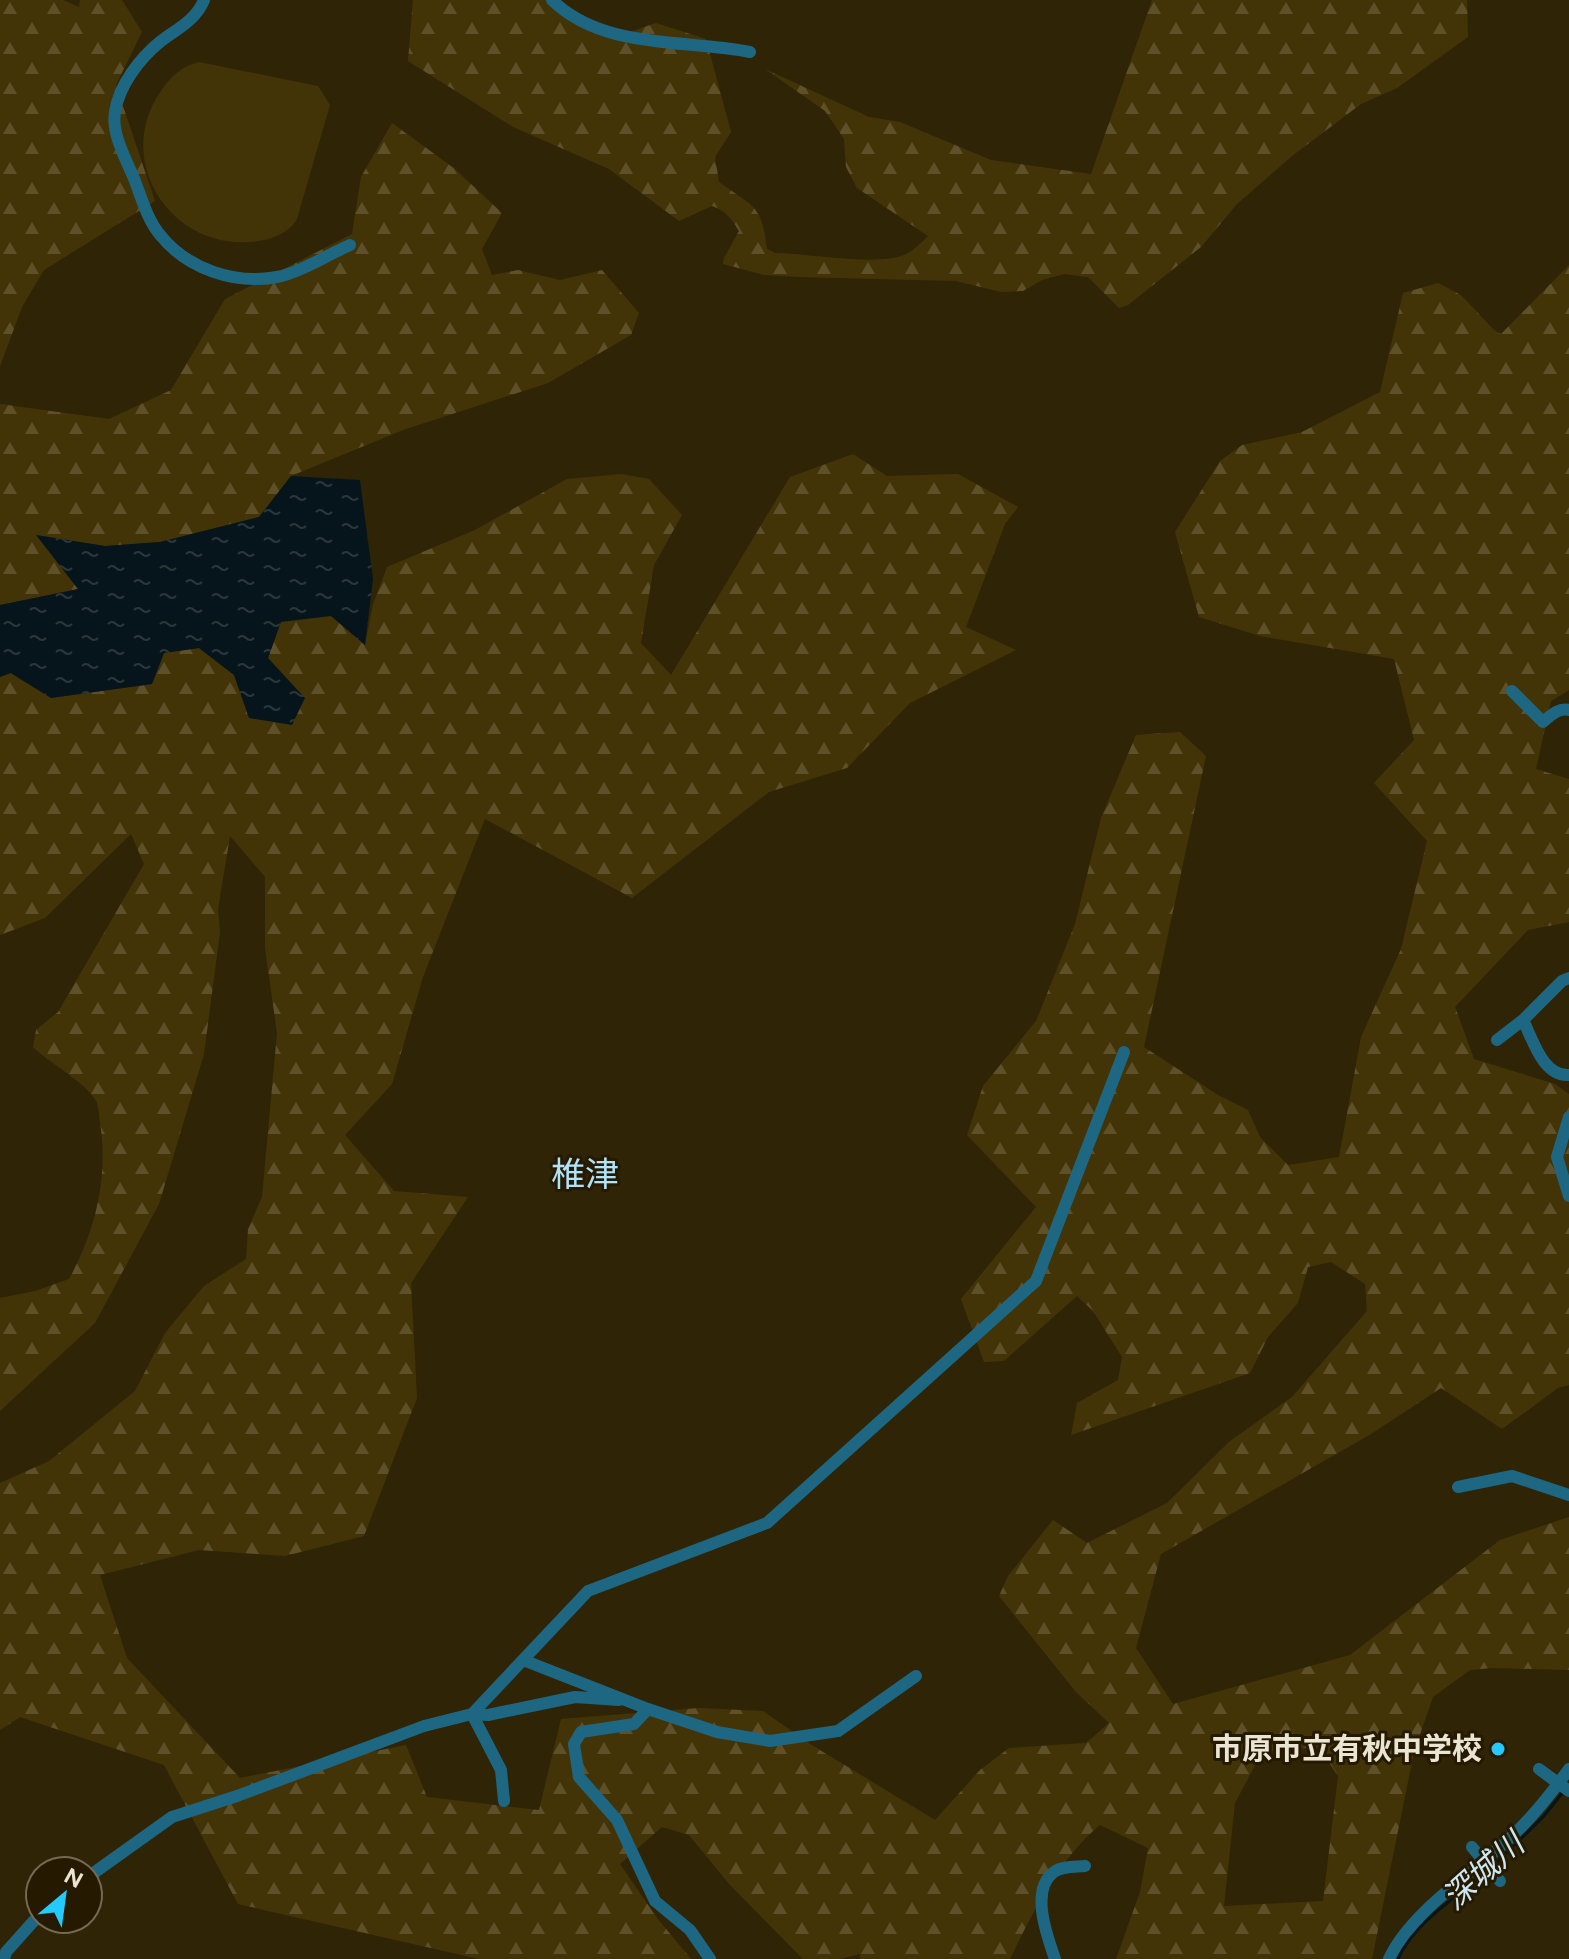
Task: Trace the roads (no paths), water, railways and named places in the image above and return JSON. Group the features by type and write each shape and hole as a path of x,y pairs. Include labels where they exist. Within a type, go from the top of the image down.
{"street":[{"path":"204,0 198,14 157,44 135,68 115,112 115,130 149,217 160,235 180,255 211,272 243,279 278,276 350,245"},
{"path":"552,0 563,11 611,33 750,52"},
{"path":"1512,691 1543,722 1552,714 1569,710"},
{"path":"1497,1040 1569,978"},
{"path":"1523,1020 1549,1070 1559,1076 1569,1075"},
{"path":"472,1714 588,1591 767,1523 1036,1281 1124,1052"},
{"path":"1569,1117 1557,1157 1569,1196"},
{"path":"1458,1487 1512,1476 1569,1495"},
{"path":"523,1660 648,1709 717,1732 770,1741 838,1731 916,1676"},
{"path":"581,1697 586,1684"},
{"path":"104,1866 172,1817 424,1726 472,1714 488,1715 581,1697 631,1701"},
{"path":"648,1709 634,1724 581,1732 574,1744 579,1777 617,1820 655,1901 690,1930 710,1959"},
{"path":"472,1714 501,1770 504,1801"},
{"path":"1539,1769 1569,1791"},
{"path":"1389,1959 1395,1944 1411,1925 1510,1839 1569,1769"},
{"path":"1472,1847 1500,1881"},
{"path":"1055,1959 1041,1912 1044,1888 1055,1870 1085,1866"},
{"path":"3,1955 24,1932"}],"water":[{"path":"291,476 360,480 373,579 365,645 331,616 281,622 268,658 305,698 292,725 249,718 234,675 199,648 164,653 152,684 51,698 11,673 0,677 0,605 78,589 36,535 105,546 160,542 259,517"}],"waterway":[{"name":"深城川","path":"1494,1865 1544,1816 1563,1792"},
{"name":"深城川","path":"1398,1959 1426,1921 1488,1870"}],"place":[{"name":"市原市立有秋中学校","path":"1498,1749"}],"district":[{"name":"椎津","path":"585,1174"}]}
